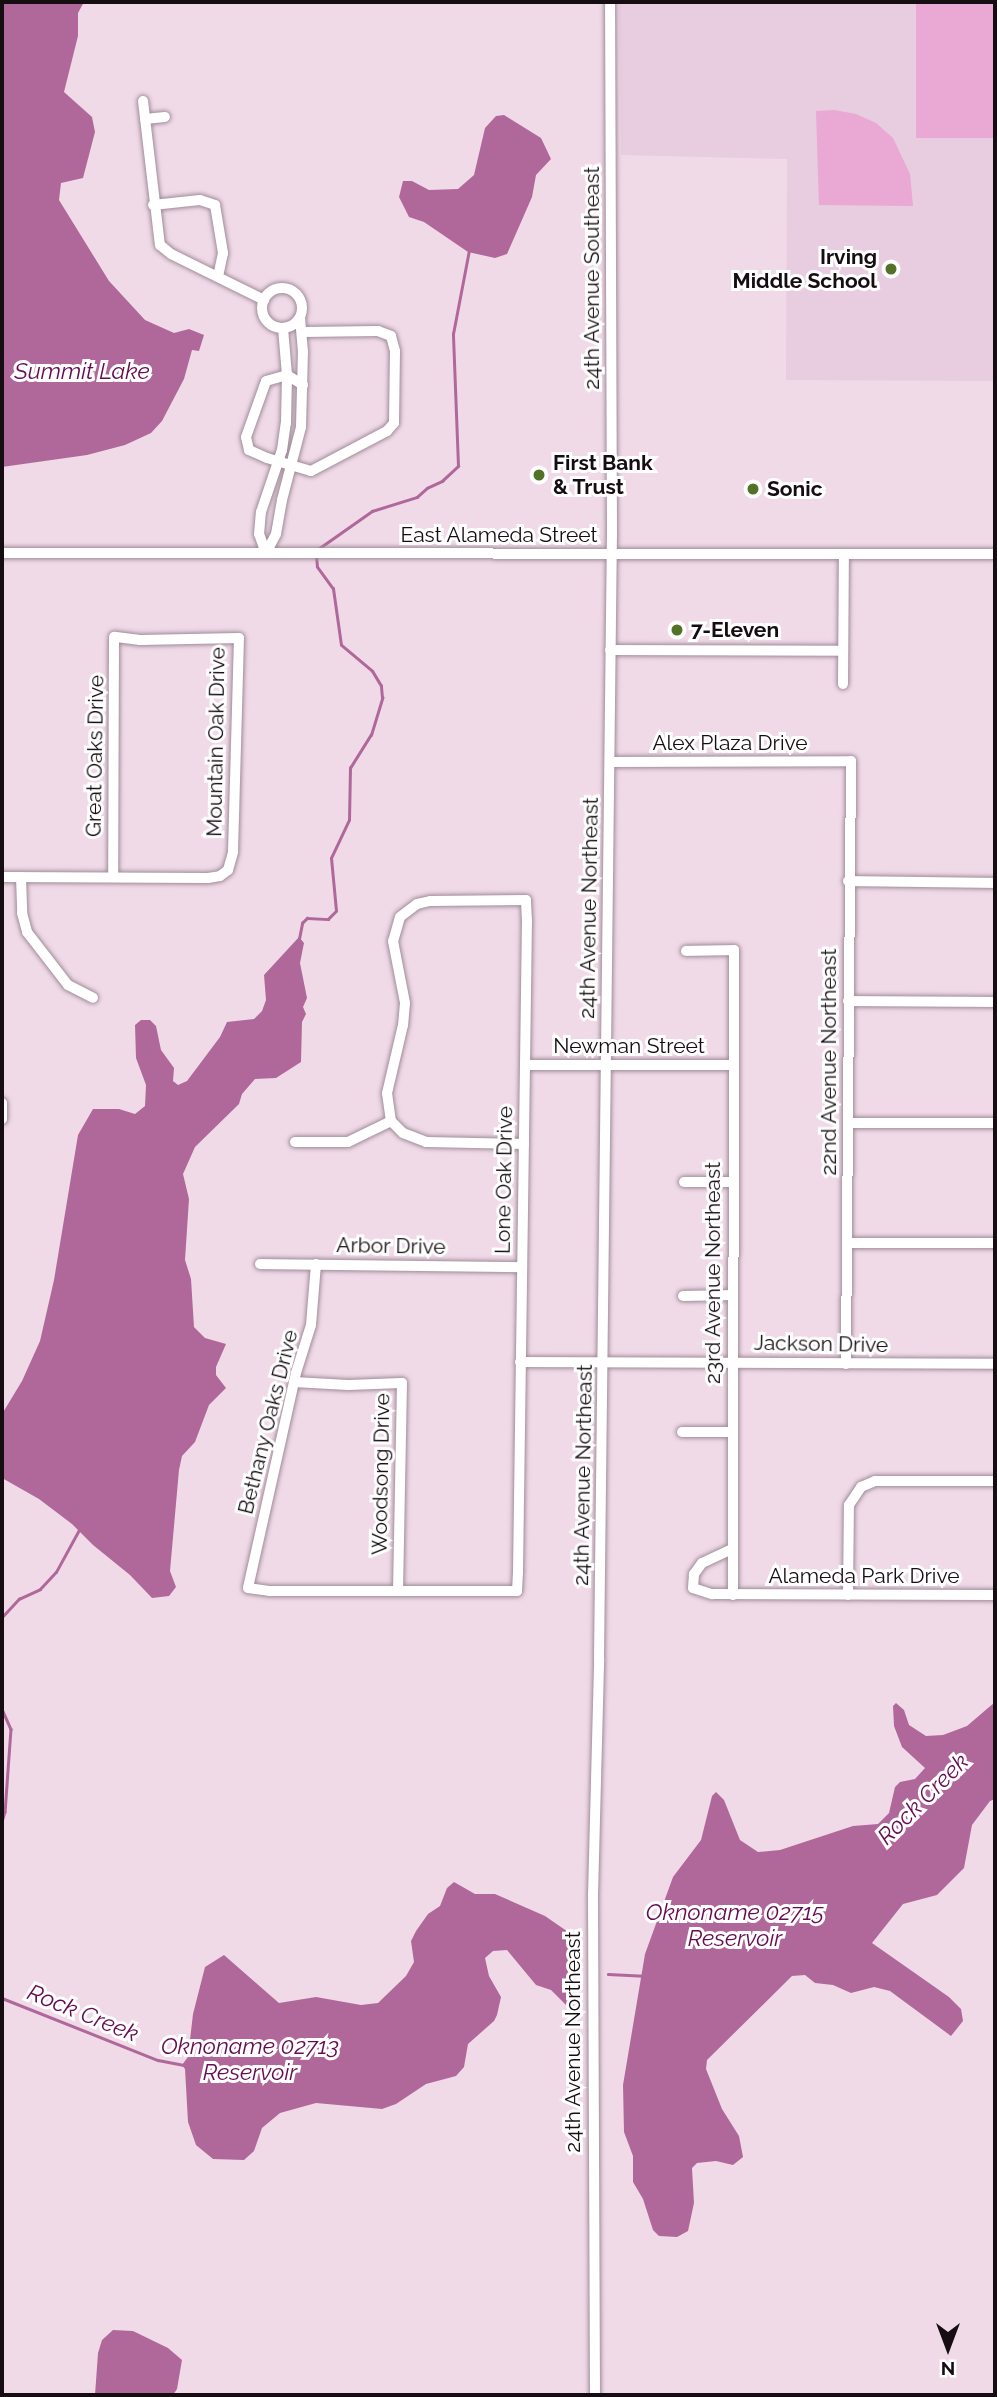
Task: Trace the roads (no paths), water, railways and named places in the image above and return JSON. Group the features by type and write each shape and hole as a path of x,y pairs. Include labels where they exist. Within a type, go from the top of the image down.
{"street":[{"name":"24th Avenue Southeast","path":"610,2 612,555"},
{"path":"142,101 160,245 171,254 264,300"},
{"path":"145,119 165,117"},
{"path":"153,205 200,200 215,205 223,253 218,276"},
{"path":"266,553 276,534 282,498 301,427 303,385 302,332 299,297 288,289 274,289 264,300 264,318 271,325 283,328 294,324 300,317"},
{"path":"266,553 260,534 261,512 284,438 287,375 283,328"},
{"path":"302,332 377,331 391,337 396,352 395,418 387,431 320,469 311,471 249,450 246,437 266,381 287,375 303,385"},
{"name":"East Alameda Street","path":"2,553 995,554"},
{"path":"843,684 841,651 844,554"},
{"name":"24th Avenue Northeast","path":"595,2395 593,1882 603,1364 612,555"},
{"name":"Great Oaks Drive","path":"113,877 114,637"},
{"name":"Mountain Oak Drive","path":"113,877 216,877 229,870 233,852 239,638 140,640 114,637"},
{"path":"610,650 841,651"},
{"name":"Alex Plaza Drive","path":"610,762 851,761"},
{"name":"22nd Avenue Northeast","path":"846,1364 851,761"},
{"path":"2,877 113,877"},
{"path":"21,877 22,913 27,932 68,985 93,998"},
{"path":"848,881 995,883"},
{"name":"Lone Oak Drive","path":"391,1121 387,1093 403,1025 405,1003 393,941 400,917 417,904 430,901 526,900 517,1591 398,1591"},
{"name":"23rd Avenue Northeast","path":"686,951 734,950 733,1595"},
{"path":"848,1001 995,1002"},
{"name":"Newman Street","path":"525,1065 733,1065"},
{"path":"2,1102 2,1119"},
{"path":"295,1142 348,1142 391,1121 403,1133 426,1142 524,1144"},
{"path":"848,1122 995,1123"},
{"path":"684,1182 733,1182"},
{"path":"848,1243 995,1243"},
{"name":"Arbor Drive","path":"260,1264 522,1267"},
{"name":"Bethany Oaks Drive","path":"316,1264 311,1325 294,1382 248,1588 269,1591 398,1591"},
{"path":"683,1296 733,1295"},
{"name":"Jackson Drive","path":"520,1362 995,1364"},
{"name":"Woodsong Drive","path":"294,1382 337,1385 402,1383 398,1591"},
{"path":"682,1432 732,1432"},
{"path":"848,1595 849,1505 856,1491 875,1481 995,1481"},
{"name":"Alameda Park Drive","path":"732,1549 711,1556 694,1574 692,1584 702,1594 995,1595"}],"water":[{"name":"Summit Lake","path":"2,2 84,2 78,13 78,36 64,92 92,117 95,132 83,178 61,183 59,200 109,281 145,320 174,333 189,329 204,335 199,351 192,350 184,379 162,421 151,433 125,445 87,455 2,467"},
{"path":"504,115 541,138 551,159 536,175 532,197 507,254 495,258 468,252 424,222 409,217 399,197 403,181 412,181 429,190 458,189 474,175 485,128 496,116"},
{"path":"299,937 304,943 300,963 307,998 303,1007 306,1014 302,1022 301,1062 276,1078 255,1079 242,1094 239,1104 195,1147 183,1174 189,1199 185,1260 191,1279 194,1327 205,1338 226,1344 216,1367 216,1375 226,1388 209,1405 195,1442 182,1456 170,1571 176,1587 169,1596 152,1598 72,1524 39,1499 2,1478 2,1414 22,1381 40,1341 54,1280 78,1135 93,1109 119,1109 135,1114 145,1106 146,1085 136,1058 135,1025 141,1020 150,1020 156,1026 161,1050 174,1068 173,1081 178,1085 187,1081 220,1037 227,1022 254,1019 262,1011 266,1000 264,975"},
{"name":"Oknoname 02715 Reservoir","path":"995,1702 995,1799 990,1801 972,1825 964,1868 937,1895 903,1904 872,1943 949,1997 961,2009 963,2021 951,2036 890,1991 874,1987 851,1993 833,1985 815,1983 805,1975 792,1976 707,2060 706,2069 722,2109 739,2136 743,2157 733,2165 716,2161 697,2163 692,2168 694,2203 688,2231 677,2237 659,2236 653,2230 643,2199 633,2182 633,2156 624,2132 623,2085 645,1954 673,1877 701,1840 712,1796 716,1792 724,1800 740,1840 758,1852 780,1850 853,1826 878,1824 889,1813 895,1787 900,1782 915,1779 925,1768 902,1747 894,1726 893,1706 896,1703 904,1710 909,1725 926,1736 943,1735 967,1726"},
{"name":"Oknoname 02713 Reservoir","path":"454,1882 475,1894 495,1894 545,1916 574,1936 574,2006 571,2010 551,1990 536,1985 507,1950 493,1951 485,1958 489,1976 501,1997 497,2015 494,2021 468,2044 464,2067 456,2076 426,2084 396,2104 382,2109 316,2103 280,2113 262,2128 254,2151 244,2160 213,2159 196,2145 188,2122 185,2069 182,2065 188,2057 193,2014 205,1967 224,1955 279,2003 316,1997 361,2005 378,2003 406,1976 414,1962 411,1941 416,1931 428,1914 440,1906 447,1888"},
{"path":"113,2330 133,2331 168,2348 182,2360 177,2389 173,2395 95,2395 98,2353 102,2340"}],"waterway":[{"path":"318,549 372,511 417,497 427,488 442,481 458,466 453,334 469,250"},
{"path":"299,939 302,923 307,918 328,919 336,911 331,858 349,820 350,768 371,735 382,698 381,686 372,671 341,645 333,589 317,567 316,555"},
{"path":"2,1617 19,1599 40,1589 56,1572 79,1530"},
{"path":"2,1709 11,1729 2,1822"},
{"name":"Rock Creek","path":"608,1974 643,1976"},
{"name":"Rock Creek","path":"2,1998 158,2060 184,2065"}],"place":[{"name":"Irving Middle School","path":"891,269"},
{"name":"First Bank & Trust","path":"539,475"},
{"name":"Sonic","path":"753,489"},
{"name":"7-Eleven","path":"677,630"}]}
